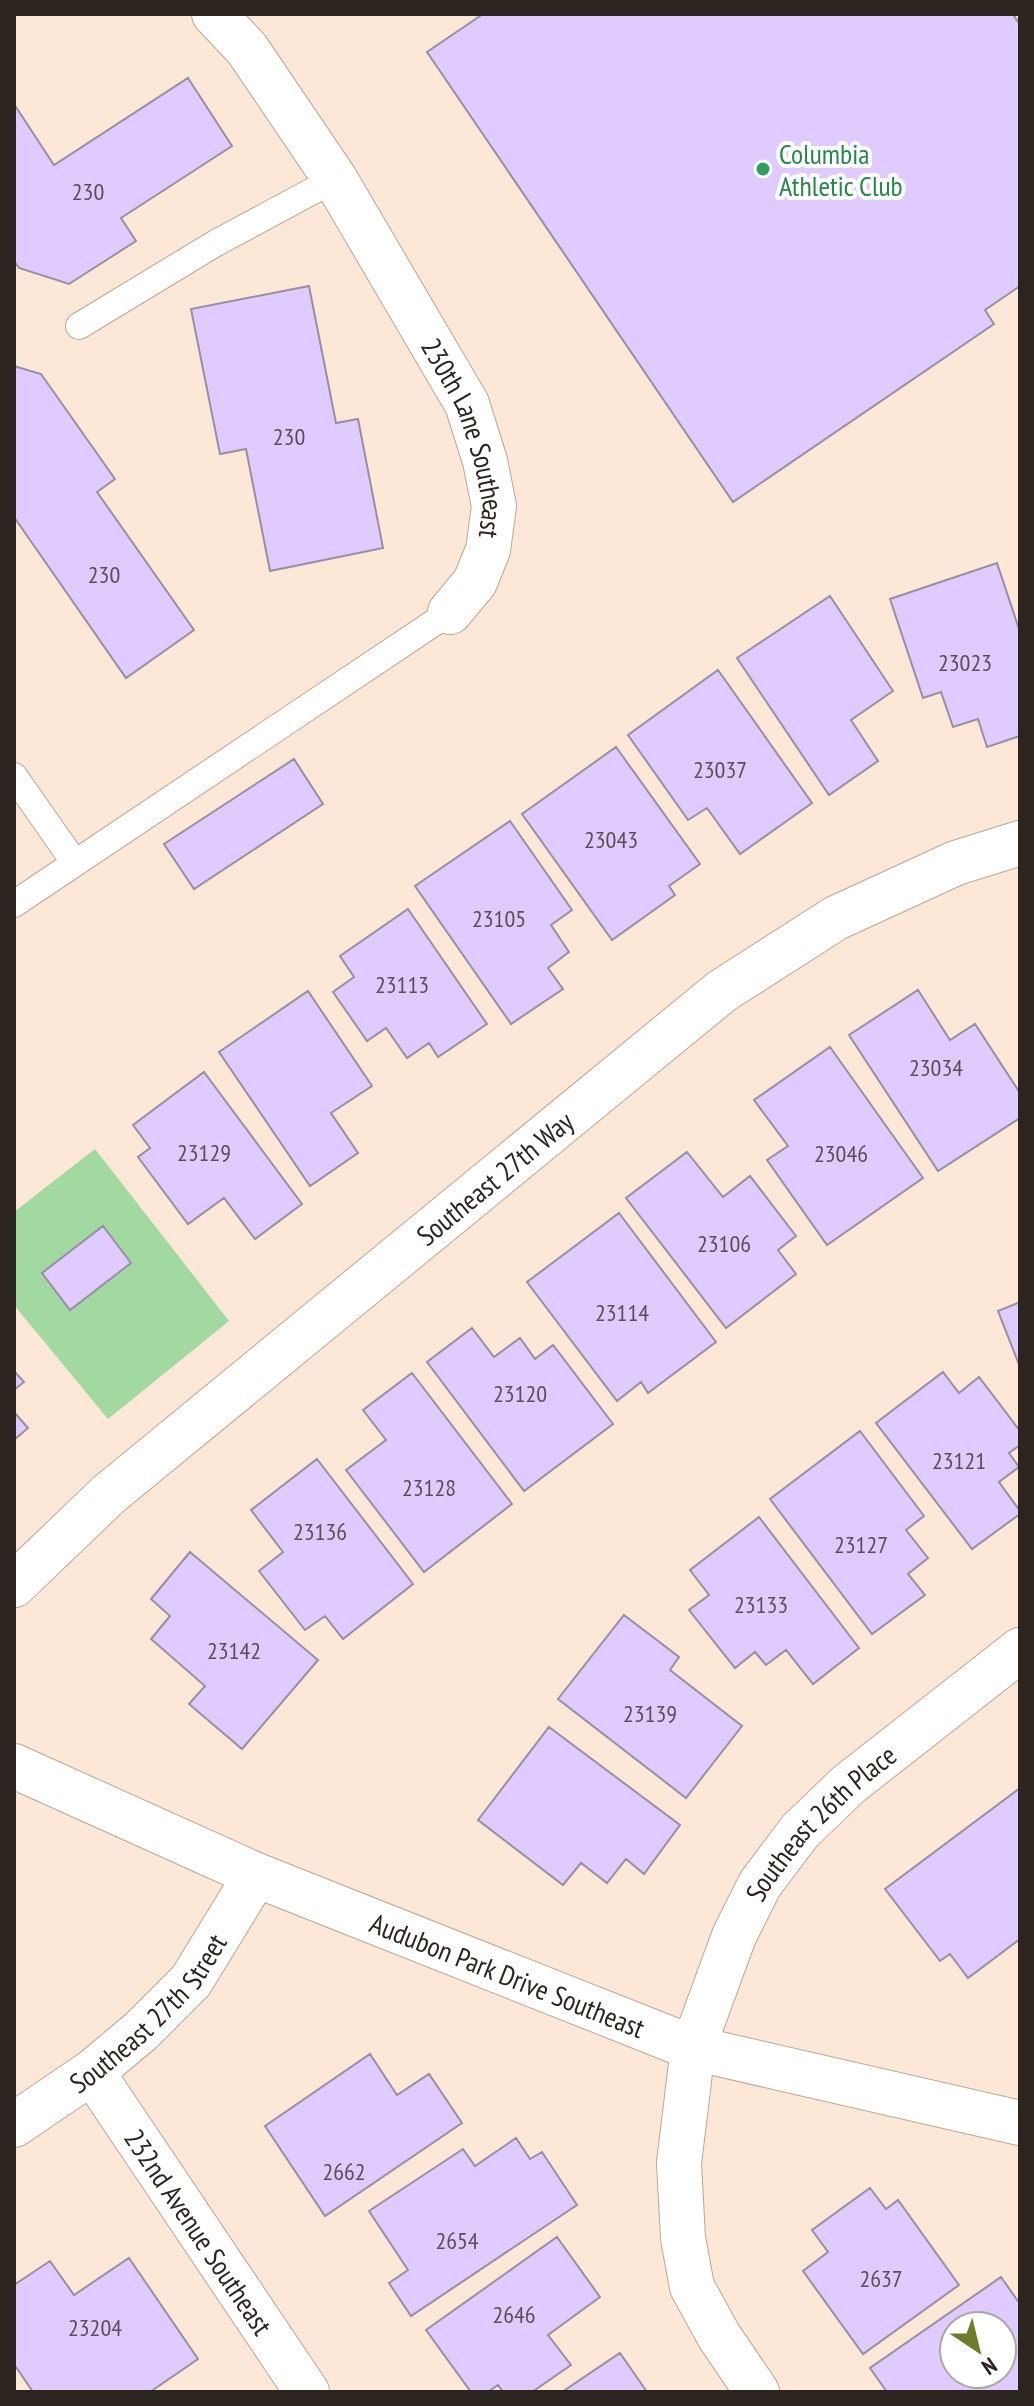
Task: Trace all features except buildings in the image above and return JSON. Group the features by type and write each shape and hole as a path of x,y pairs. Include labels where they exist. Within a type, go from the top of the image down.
{"street":[{"name":"230th Lane Southeast","path":"214,14 247,49 335,179 467,404 485,461 494,506 488,550 475,582 450,612"},
{"name":"Southeast 27th Way","path":"14,1585 109,1494 722,991 836,918 956,863 1020,843"},
{"name":"Southeast 26th Place","path":"757,2392 719,2336 692,2287 683,2238 679,2163 693,2048 734,1936 760,1884 800,1831 849,1784 1020,1650"},
{"name":"Audubon Park Drive Southeast","path":"14,1766 256,1875 693,2048 1020,2123"},
{"name":"Southeast 27th Street","path":"14,2125 92,2072 141,2031 191,1981 256,1875"},
{"name":"232nd Avenue Southeast","path":"92,2072 307,2392"}],"lane":[{"path":"79,326 216,243 335,179"},
{"name":"230th Lane Southeast","path":"14,904 450,612"},
{"path":"14,776 75,863"}],"green space":[{"path":"95,1149 229,1321 108,1419 14,1305 14,1212"}],"place":[{"name":"Columbia Athletic Club","path":"763,169"}]}
